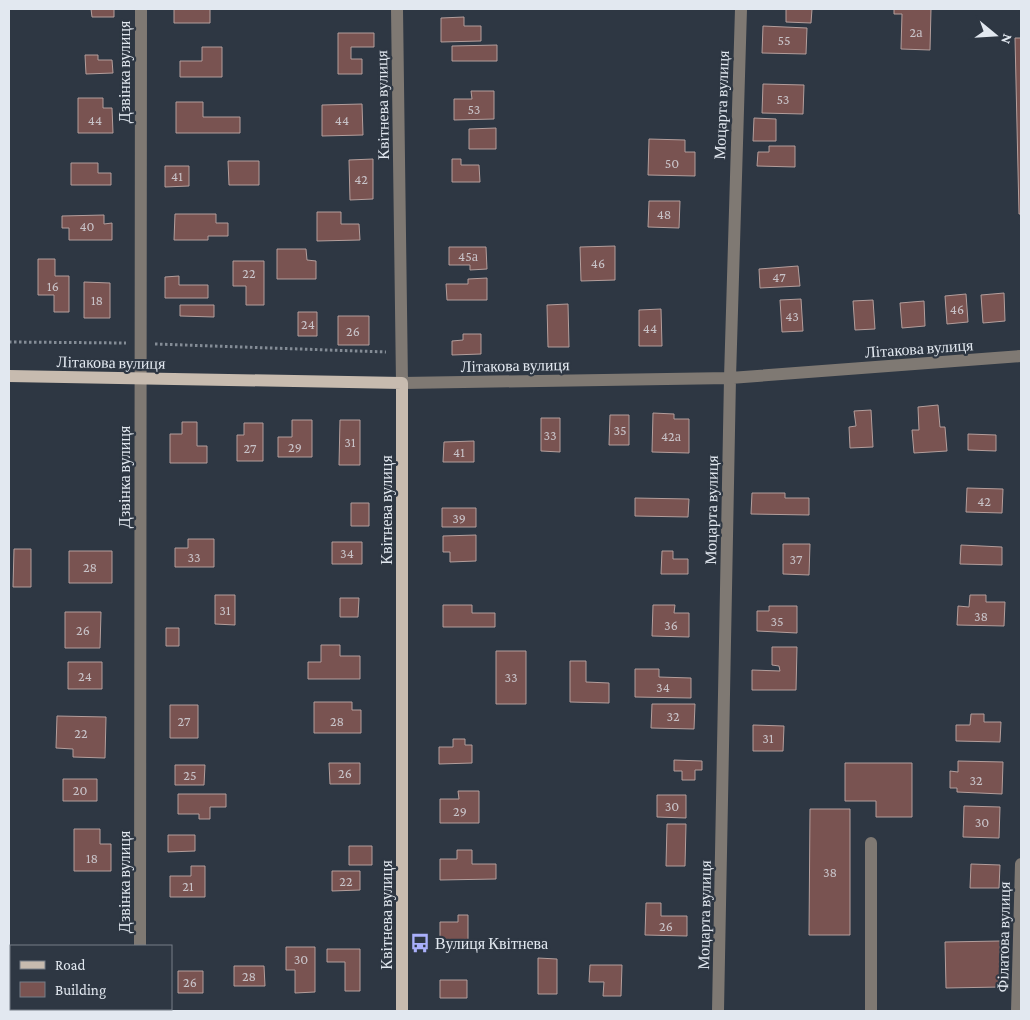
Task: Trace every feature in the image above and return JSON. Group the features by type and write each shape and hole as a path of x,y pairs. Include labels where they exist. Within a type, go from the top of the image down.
{"main road":[{"name":"Літакова вулиця","path":"9,376 402,383"},
{"name":"Квітнева вулиця","path":"402,383 402,1011"}],"street":[{"name":"Дзвінка вулиця","path":"140,945 141,9"},
{"name":"Квітнева вулиця","path":"397,9 402,383"},
{"name":"Моцарта вулиця","path":"718,1011 730,378 740,9"},
{"name":"Літакова вулиця","path":"402,383 730,378 1021,356"},
{"path":"871,1011 872,843"},
{"name":"Філатова вулиця","path":"1017,1011 1021,864"}],"path":[{"path":"9,342 140,344 401,353"}],"building":[{"path":"91,9 114,9 114,17 92,17"},
{"path":"174,9 210,9 210,23 174,23"},
{"path":"786,9 812,9 811,23 786,22"},
{"path":"894,9 931,9 930,50 901,49 902,14 894,14"},
{"path":"464,17 464,26 481,26 481,41 441,42 441,18"},
{"path":"763,26 807,28 806,54 762,53"},
{"path":"338,33 374,33 374,47 351,47 351,59 362,59 362,74 338,74"},
{"path":"1015,38 1021,38 1021,214 1019,214"},
{"path":"497,45 497,61 452,61 452,46"},
{"path":"202,47 222,47 222,77 180,77 180,61 202,61"},
{"path":"85,55 98,55 98,60 112,60 113,73 86,74"},
{"path":"763,84 804,85 803,114 762,113"},
{"path":"471,91 494,91 494,119 454,120 454,99 472,99"},
{"path":"78,98 103,98 103,108 112,108 113,133 78,133"},
{"path":"176,102 203,102 203,117 240,117 240,133 176,133"},
{"path":"362,104 363,135 322,136 322,105"},
{"path":"754,118 776,119 776,141 753,141"},
{"path":"496,128 496,149 469,149 469,129"},
{"path":"649,139 685,140 685,152 695,152 695,176 648,175"},
{"path":"769,146 795,146 795,167 757,166 758,152 769,152"},
{"path":"373,159 373,199 350,200 349,160"},
{"path":"452,159 461,159 461,165 479,165 480,182 452,182"},
{"path":"228,161 259,161 259,185 229,185"},
{"path":"71,163 98,163 98,173 111,173 111,185 71,185"},
{"path":"165,166 189,166 189,186 165,187"},
{"path":"649,201 680,201 679,228 648,227"},
{"path":"317,212 341,212 341,224 359,224 360,240 317,241"},
{"path":"175,214 216,214 216,223 228,223 228,236 208,236 208,240 174,240"},
{"path":"104,215 104,224 112,223 112,240 69,240 69,228 62,228 62,216"},
{"path":"615,246 615,280 581,281 580,247"},
{"path":"449,247 486,247 487,269 470,270 470,265 449,265"},
{"path":"277,249 306,249 307,260 316,261 316,279 277,279"},
{"path":"38,259 55,259 55,276 69,276 69,312 54,312 54,295 38,295"},
{"path":"233,261 264,261 264,305 246,305 246,286 233,286"},
{"path":"798,266 800,286 760,288 759,269"},
{"path":"179,276 179,285 208,285 208,298 165,298 165,277"},
{"path":"487,278 487,300 447,300 446,284 468,284 468,279"},
{"path":"84,282 110,283 110,318 84,318"},
{"path":"1004,293 1005,321 983,323 981,295"},
{"path":"966,294 968,322 947,324 945,296"},
{"path":"801,299 803,331 782,332 780,300"},
{"path":"873,300 875,329 855,330 853,301"},
{"path":"924,301 925,326 902,328 900,303"},
{"path":"568,304 569,347 548,347 547,305"},
{"path":"180,305 214,305 214,317 180,316"},
{"path":"661,309 662,346 639,346 639,310"},
{"path":"298,312 317,312 317,336 298,336"},
{"path":"338,316 369,316 369,345 338,345"},
{"path":"463,334 481,334 481,354 452,355 452,341 463,340"},
{"path":"938,405 940,427 945,427 947,451 914,453 912,430 919,430 918,407"},
{"path":"871,410 873,447 850,448 849,427 856,426 854,411"},
{"path":"653,413 674,414 674,419 689,419 689,453 652,452"},
{"path":"610,415 629,415 629,445 609,445"},
{"path":"541,418 560,418 560,452 541,451"},
{"path":"292,420 312,420 312,457 278,457 278,437 292,437"},
{"path":"340,420 360,420 360,465 339,465"},
{"path":"182,422 197,422 197,446 207,446 207,463 170,463 170,434 182,434"},
{"path":"244,423 263,423 263,461 237,461 237,435 244,435"},
{"path":"968,434 996,435 996,451 968,450"},
{"path":"474,441 474,462 443,462 444,442"},
{"path":"967,488 1003,489 1002,513 966,512"},
{"path":"752,493 785,493 785,498 809,498 809,515 751,514"},
{"path":"635,498 689,499 688,517 635,516"},
{"path":"351,503 369,503 369,526 351,526"},
{"path":"442,508 476,508 476,527 442,527"},
{"path":"476,535 476,561 450,562 450,552 443,552 443,536"},
{"path":"188,539 214,539 214,567 175,567 175,548 188,548"},
{"path":"332,542 362,542 362,564 332,564"},
{"path":"783,544 810,544 809,575 783,574"},
{"path":"961,545 1002,547 1002,565 960,564"},
{"path":"14,549 31,549 31,587 13,587"},
{"path":"69,551 112,551 112,583 69,583"},
{"path":"662,551 673,551 673,559 688,559 688,574 661,574"},
{"path":"215,595 235,595 235,625 215,624"},
{"path":"970,595 986,595 986,602 1005,602 1004,626 957,625 958,606 969,607"},
{"path":"340,598 359,598 358,617 340,617"},
{"path":"443,605 472,605 472,613 495,613 495,627 443,627"},
{"path":"653,605 675,605 674,613 689,613 689,637 652,636"},
{"path":"769,606 797,606 797,633 757,631 757,611 769,611"},
{"path":"65,612 101,612 100,648 65,648"},
{"path":"166,628 179,628 179,646 166,646"},
{"path":"321,645 340,645 340,656 360,656 360,679 308,679 308,662 321,662"},
{"path":"772,647 797,647 796,690 752,690 752,670 780,671 779,666 772,665"},
{"path":"496,651 526,651 526,704 496,704"},
{"path":"570,661 586,661 586,682 609,683 609,703 570,702"},
{"path":"68,662 102,662 102,689 68,689"},
{"path":"635,669 659,669 659,677 691,678 691,698 635,697"},
{"path":"314,702 352,702 352,710 361,710 361,733 314,733"},
{"path":"652,704 695,704 694,729 651,728"},
{"path":"170,705 198,705 198,738 170,738"},
{"path":"971,714 984,714 984,722 1001,722 1000,742 956,741 956,725 970,725"},
{"path":"57,716 106,717 105,758 73,757 73,749 56,748"},
{"path":"753,725 784,726 783,751 753,751"},
{"path":"453,739 465,739 465,745 472,745 472,763 439,764 439,747 453,747"},
{"path":"674,760 702,761 702,770 695,770 695,780 682,780 682,771 674,771"},
{"path":"958,761 1003,762 1002,794 957,792 957,788 950,788 950,771 958,772"},
{"path":"329,763 360,763 360,784 330,784"},
{"path":"845,763 912,763 912,817 876,817 876,801 845,801"},
{"path":"175,765 205,765 204,785 175,785"},
{"path":"63,779 97,779 97,801 63,801"},
{"path":"458,791 479,791 479,823 440,823 440,799 459,799"},
{"path":"178,794 226,794 226,807 210,807 210,819 199,819 199,814 178,814"},
{"path":"657,795 686,795 686,818 657,817"},
{"path":"964,806 1000,807 999,838 963,837"},
{"path":"810,809 850,809 850,935 809,935"},
{"path":"667,824 686,824 685,866 666,866"},
{"path":"74,829 100,829 100,844 111,844 111,871 74,871"},
{"path":"168,835 195,835 195,851 168,852"},
{"path":"349,846 372,846 372,865 349,865"},
{"path":"457,850 472,850 472,864 496,864 496,879 440,880 440,859 457,859"},
{"path":"971,864 1000,865 999,888 970,888"},
{"path":"191,866 205,866 205,897 170,897 170,876 191,876"},
{"path":"332,871 360,871 360,890 332,891"},
{"path":"646,903 661,903 661,916 687,916 687,936 645,935"},
{"path":"458,915 468,915 468,940 440,940 440,922 458,922"},
{"path":"1000,941 1001,987 946,988 945,942"},
{"path":"286,947 315,947 315,992 295,993 295,970 286,970"},
{"path":"327,949 360,949 360,991 345,991 345,962 327,962"},
{"path":"538,958 557,959 557,994 538,994"},
{"path":"590,965 622,965 621,996 603,996 604,982 589,982"},
{"path":"234,966 264,966 265,986 234,986"},
{"path":"178,971 203,971 203,993 178,993"},
{"path":"440,980 467,980 467,998 440,998"}],"place":[{"name":"Вулиця Квітнева","path":"420,943"}]}
